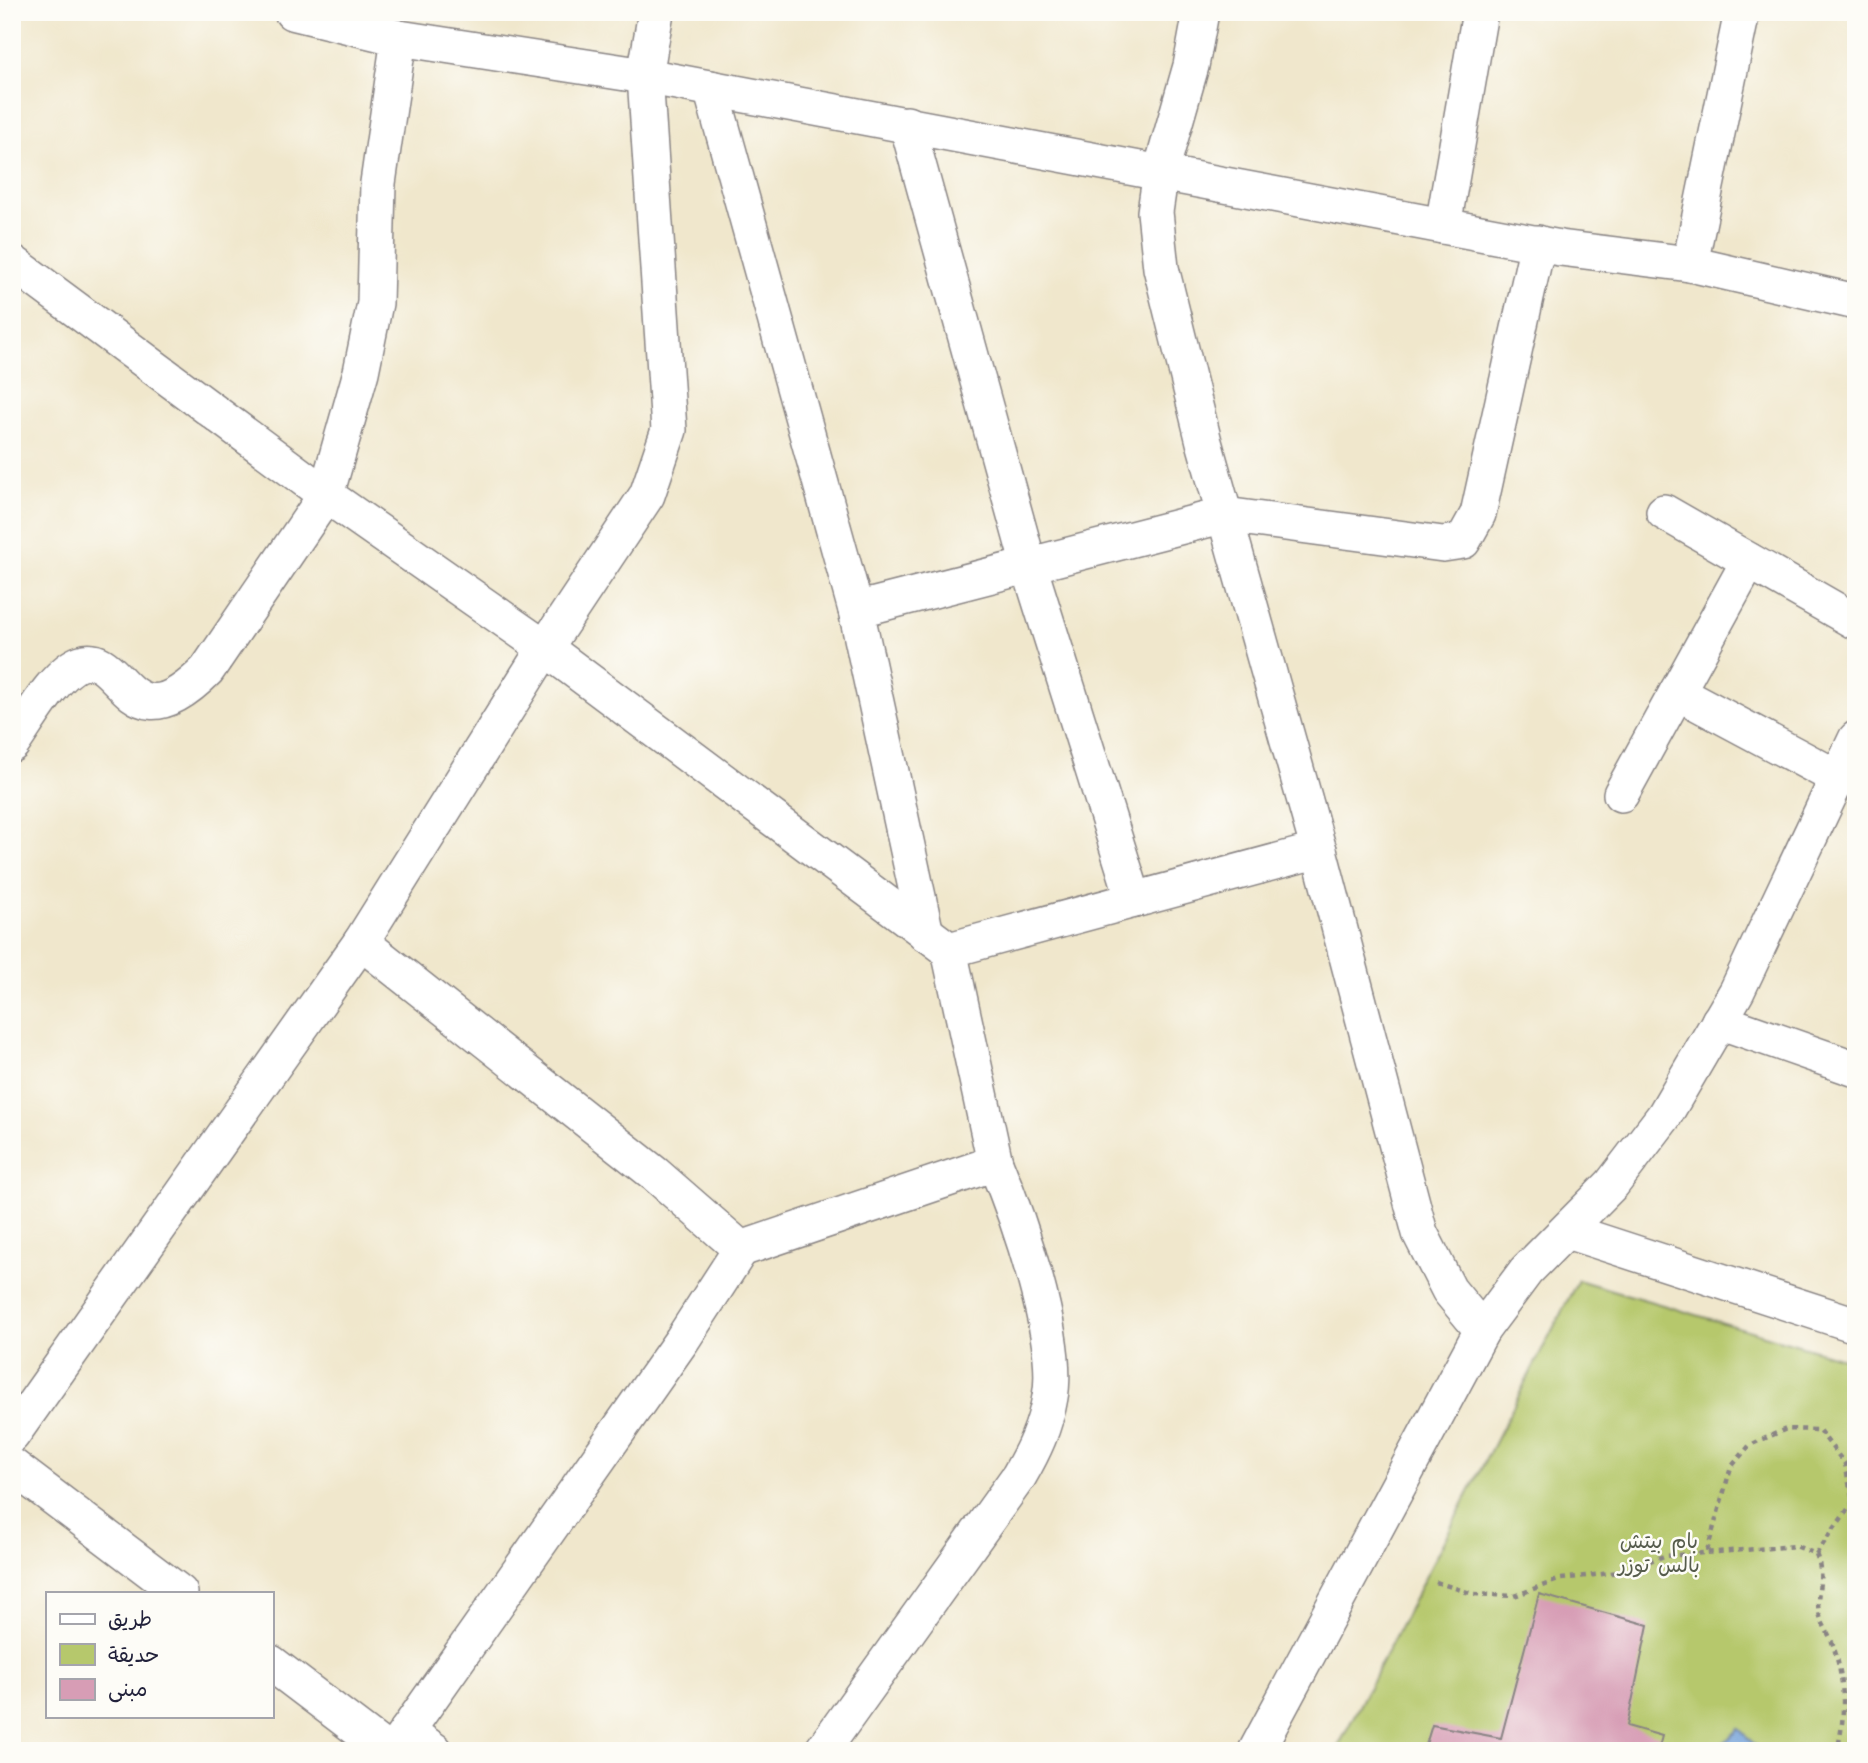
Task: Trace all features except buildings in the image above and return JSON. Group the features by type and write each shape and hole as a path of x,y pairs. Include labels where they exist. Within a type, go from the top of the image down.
{"street":[{"path":"292,12 1161,171 1443,226 1538,243 1690,264 1856,302"},
{"path":"12,1435 361,942 545,648 647,495 669,430 645,76 656,12"},
{"path":"1201,12 1191,66 1161,171 1155,212 1161,268 1225,515 1319,850 1420,1233 1449,1290 1482,1330"},
{"path":"1443,226 1480,12"},
{"path":"1690,264 1742,12"},
{"path":"12,744 58,681 69,669 84,662 98,665 142,699 154,703 167,702 185,693 207,670 326,495 361,372 374,303 378,183 378,27"},
{"path":"711,88 856,611 937,942 995,1163 1027,1250 1052,1357 1051,1395 1040,1441 1019,1476 822,1751"},
{"path":"907,124 1028,566 1134,900"},
{"path":"856,611 1225,515 1443,544 1463,541 1478,514 1538,243"},
{"path":"12,262 326,495 545,648 937,942 1134,900 1319,850"},
{"path":"1664,512 1856,622"},
{"path":"1621,794 1749,561"},
{"path":"1677,692 1838,778"},
{"path":"1256,1751 1482,1330 1526,1271 1612,1184 1664,1116 1737,991 1856,739"},
{"path":"361,942 655,1174 741,1249"},
{"path":"1719,1021 1856,1069"},
{"path":"396,1744 682,1340 741,1249 995,1163"},
{"path":"1567,1231 1856,1325"},
{"path":"12,1466 179,1592"},
{"path":"273,1664 396,1744 435,1751"}],"path":[{"path":"1707,1551 1731,1466 1750,1445 1786,1429 1819,1430 1845,1464 1854,1501 1816,1554"},
{"path":"1436,1582 1473,1594 1514,1596 1561,1578 1619,1572 1664,1556 1796,1546 1816,1554 1823,1570 1819,1612 1834,1646 1844,1690 1844,1725 1837,1751"}],"green space":[{"name":"بام بيتش بالس توزر","path":"1578,1280 1856,1362 1856,1751 1336,1751"}],"water":[{"path":"1739,1729 1761,1751 1715,1751 1716,1750"}]}
